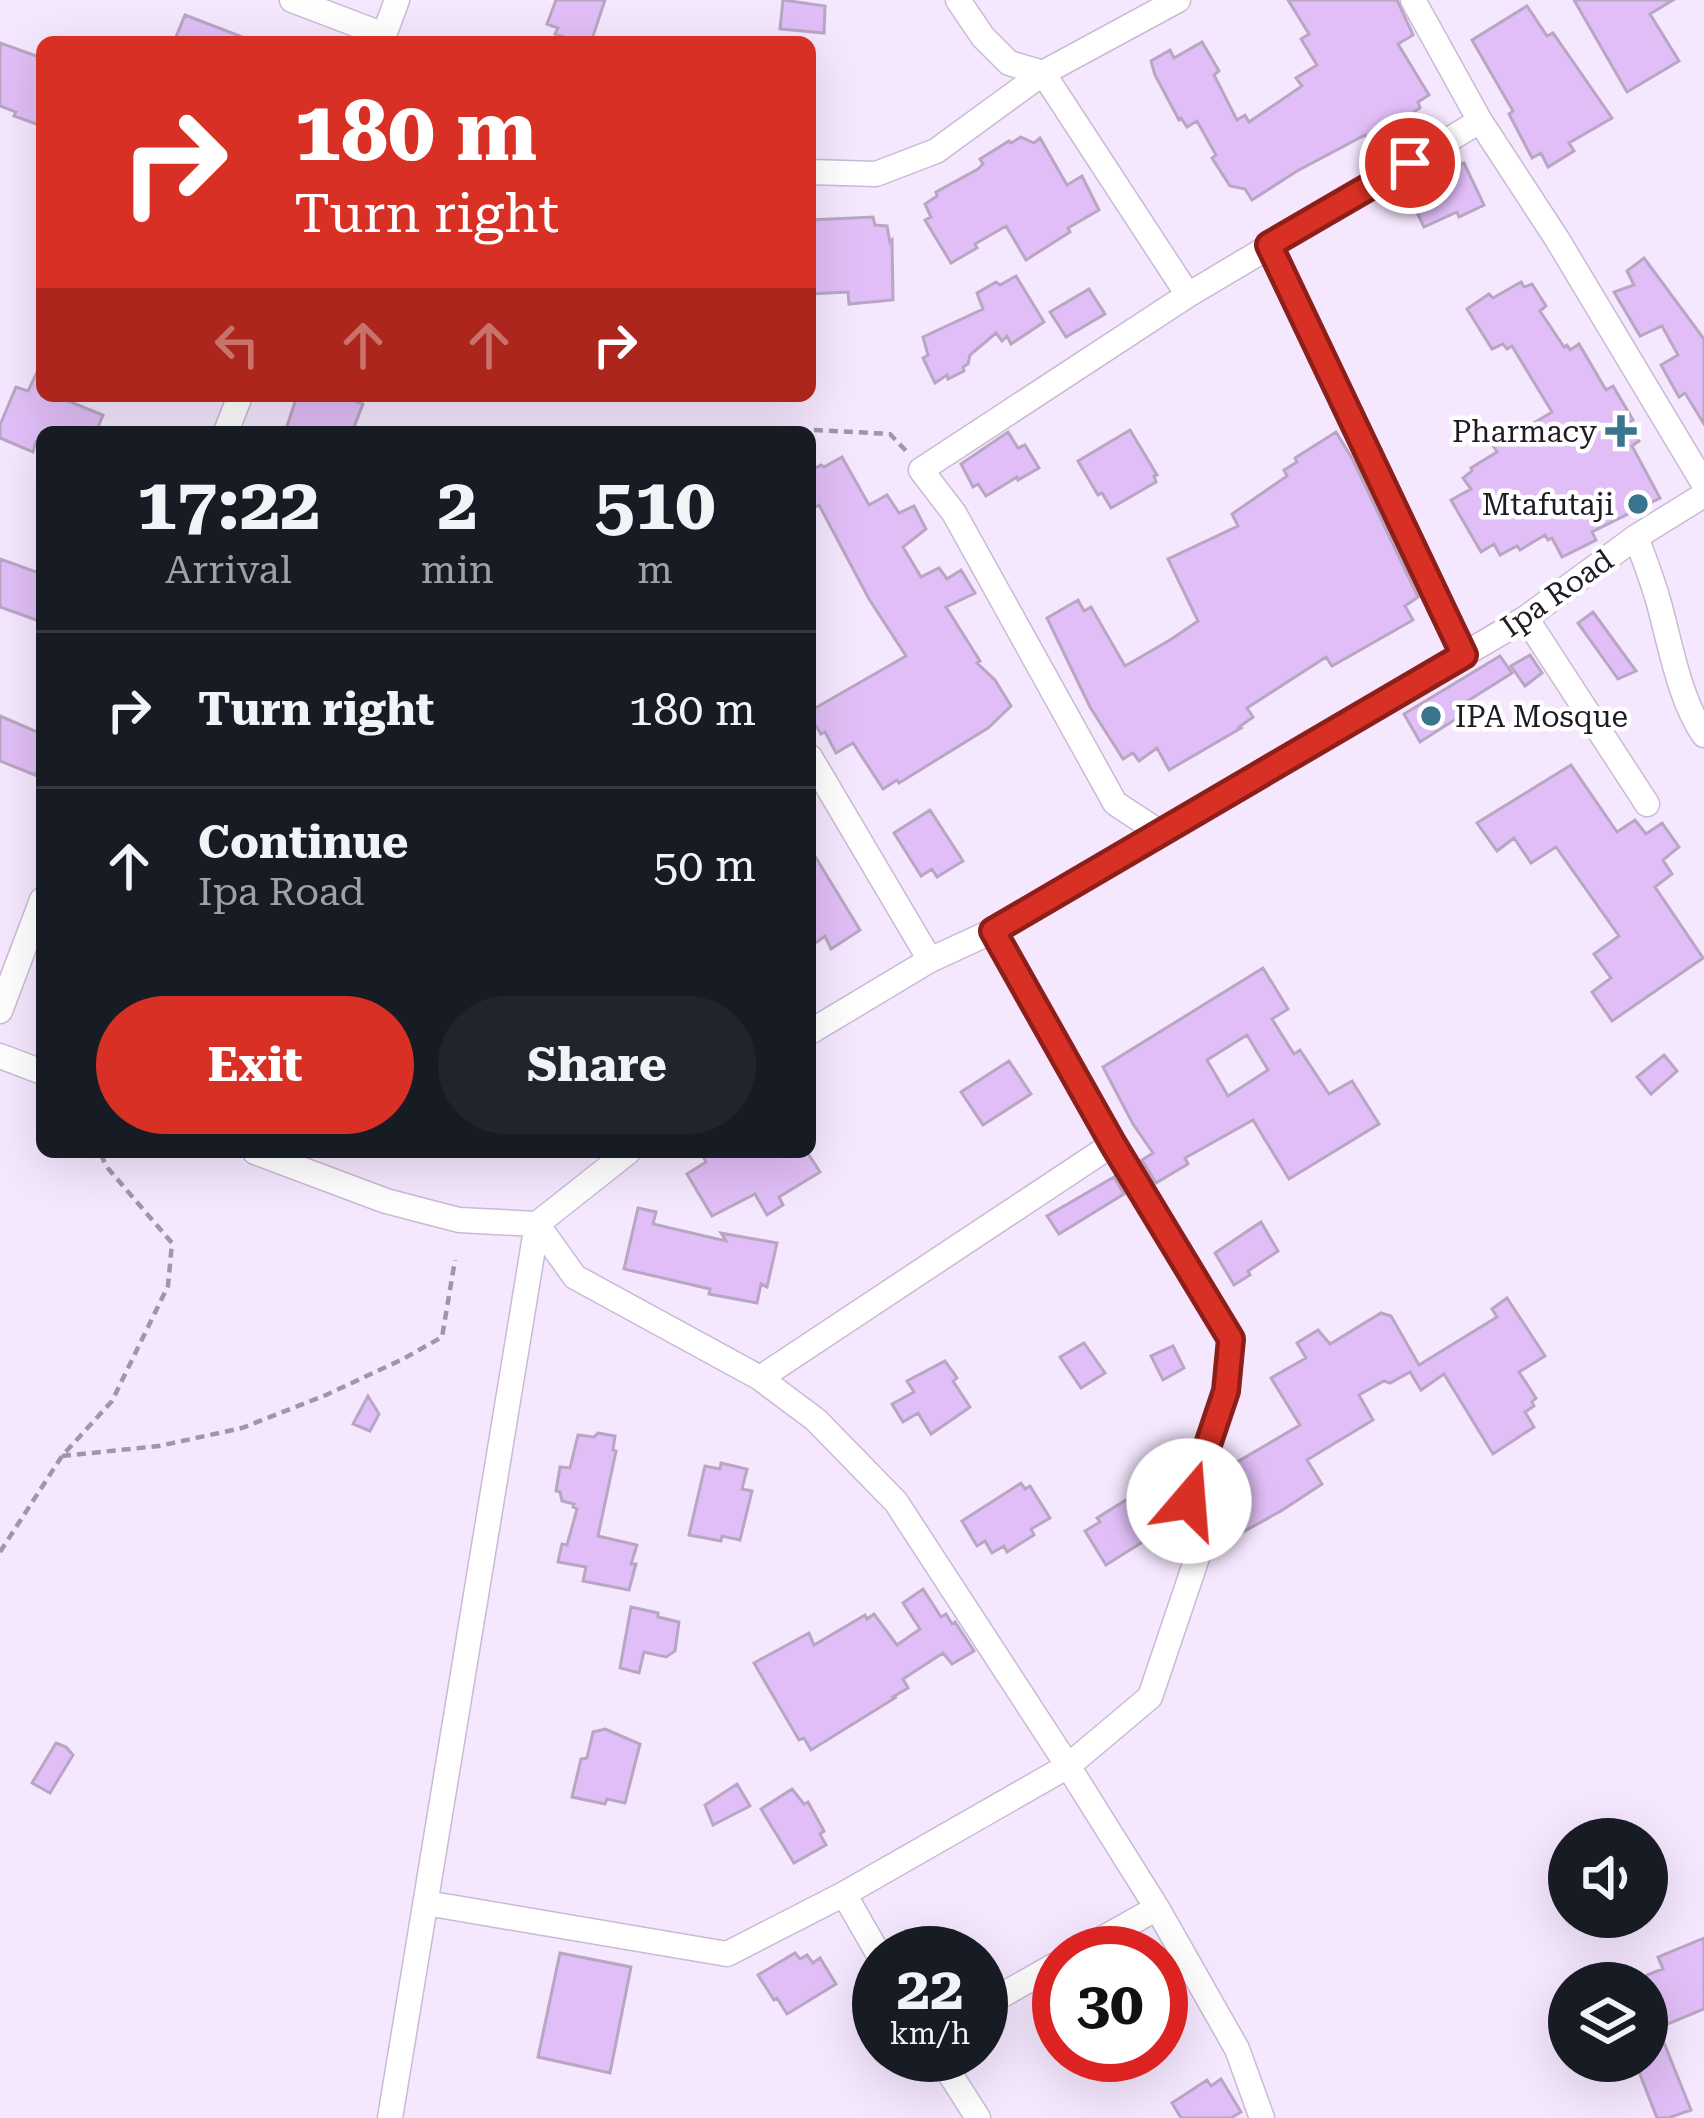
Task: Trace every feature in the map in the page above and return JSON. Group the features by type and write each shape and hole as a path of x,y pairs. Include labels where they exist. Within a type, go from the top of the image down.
{"street":[{"path":"292,0 380,36"},
{"path":"391,36 397,0"},
{"path":"958,0 983,37 1009,63 1043,73 1188,296"},
{"path":"816,172 875,174 936,151 1043,73 1178,0"},
{"path":"1413,0 1480,121 1704,484"},
{"path":"1159,832 1115,803 954,513 921,473 922,468 1269,245 1480,121"},
{"path":"1269,245 1464,655"},
{"name":"Ipa Road","path":"816,1028 930,960 993,931 1526,618 1636,537 1704,495"},
{"path":"1636,537 1676,670 1704,735"},
{"path":"1526,618 1647,803"},
{"path":"816,767 930,960"},
{"path":"0,1010 36,916"},
{"path":"426,1904 727,1954 844,1894 1068,1766 1150,1697 1202,1543 1189,1501 1226,1391 1231,1339 1113,1144 993,931"},
{"path":"0,1056 36,1070"},
{"path":"760,1378 1113,1144"},
{"path":"271,1158 386,1202 459,1220 537,1224 620,1158"},
{"path":"537,1224 574,1277 760,1378 816,1420 896,1502 1157,1908 1237,2049 1262,2118"},
{"path":"390,2118 537,1224"},
{"path":"844,1894 862,1926"},
{"path":"1125,1926 1157,1908"},
{"path":"955,2082 978,2118"}],"path":[{"path":"816,430 890,434 922,468"},
{"path":"0,1552 62,1456 112,1401 168,1286 172,1243 103,1158"},
{"path":"62,1456 159,1446 242,1428 403,1359 442,1337 455,1260"}],"building":[{"path":"556,0 605,0 593,36 561,36 555,34 558,28 547,24"},
{"path":"783,0 825,6 824,33 780,29"},
{"path":"1288,0 1397,0 1413,35 1398,44 1429,95 1418,102 1420,108 1394,126 1398,130 1377,143 1371,144 1365,135 1252,200 1245,189 1230,186 1197,121 1187,127 1179,120 1151,61 1170,50 1174,58 1202,42 1219,71 1214,75 1237,120 1245,115 1249,122 1302,86 1296,78 1317,65 1301,39 1309,34"},
{"path":"1574,0 1673,0 1650,14 1679,61 1627,92"},
{"path":"1527,6 1547,36 1553,33 1612,118 1569,143 1574,151 1548,167 1541,153 1532,158 1509,114 1513,111 1472,40"},
{"path":"185,15 240,36 176,36"},
{"path":"0,43 36,56 36,124 0,106"},
{"path":"1021,137 1034,143 1040,138 1067,185 1082,176 1099,210 1026,260 1006,226 951,263 925,220 931,217 925,204 936,192 978,169 983,164 980,159"},
{"path":"1464,163 1484,205 1424,227 1409,196"},
{"path":"873,217 875,225 887,226 892,240 893,300 849,304 848,292 816,294 816,220"},
{"path":"1644,258 1704,339 1704,424 1685,393 1679,397 1661,365 1678,355 1662,326 1640,336 1614,292 1634,285 1627,271"},
{"path":"1016,276 1044,322 1011,344 1007,336 1002,341 996,333 970,355 964,371 935,383 923,358 928,355 923,337 983,309 977,293"},
{"path":"1521,282 1524,287 1532,284 1546,306 1540,311 1564,347 1570,350 1579,344 1606,390 1613,386 1633,420 1628,423 1639,441 1632,446 1660,498 1592,532 1596,540 1562,557 1552,538 1545,535 1520,550 1517,546 1500,555 1494,544 1481,552 1451,500 1471,489 1463,478 1497,452 1494,447 1552,412 1512,346 1492,349 1467,309"},
{"path":"1089,289 1105,314 1066,337 1050,312"},
{"path":"36,374 36,402 71,402 103,415 98,426 36,426 33,452 0,438 0,425 16,387 28,391"},
{"path":"295,402 363,404 354,426 287,426"},
{"path":"1130,430 1157,475 1156,482 1111,508 1078,461"},
{"path":"1008,432 1018,448 1025,445 1039,468 986,496 978,484 973,487 961,464"},
{"path":"1336,432 1418,597 1405,606 1413,620 1332,666 1326,657 1247,708 1253,717 1241,728 1169,770 1157,748 1139,761 1133,753 1123,759 1090,707 1047,618 1078,600 1084,611 1091,607 1125,666 1170,640 1198,621 1168,559 1238,526 1232,514 1287,476 1284,470 1297,462 1295,458"},
{"path":"842,457 869,505 887,495 899,513 914,506 926,529 903,547 921,577 939,568 947,579 961,570 975,593 946,607 977,663 1011,706 988,728 883,789 853,743 836,753 816,726 816,708 906,656 816,507 816,468"},
{"path":"0,559 36,572 36,620 0,607"},
{"path":"1593,612 1636,671 1618,679 1578,623"},
{"path":"1530,655 1542,673 1525,686 1511,666"},
{"path":"1500,656 1512,673 1455,709 1459,717 1420,742 1404,714"},
{"path":"0,716 36,731 35,775 0,761"},
{"path":"1571,765 1617,832 1635,820 1646,834 1662,823 1679,847 1663,860 1672,874 1655,887 1703,958 1612,1021 1592,992 1611,978 1594,954 1619,936 1556,847 1531,863 1514,838 1497,851 1477,823"},
{"path":"930,810 963,861 937,877 932,869 921,876 894,833"},
{"path":"816,858 860,930 831,949 825,936 816,943"},
{"path":"1263,968 1288,1009 1272,1019 1294,1054 1300,1050 1329,1094 1352,1081 1379,1124 1289,1179 1253,1120 1185,1158 1188,1164 1156,1183 1142,1160 1153,1153 1103,1067","holes":["1247,1035 1268,1070 1228,1096 1207,1060"]},
{"path":"1664,1055 1677,1071 1651,1094 1637,1077"},
{"path":"1009,1061 1031,1094 983,1125 961,1092"},
{"path":"704,1158 811,1158 820,1172 779,1197 783,1205 767,1215 755,1194 712,1216 687,1174 706,1162"},
{"path":"1114,1177 1124,1194 1059,1234 1047,1216"},
{"path":"638,1208 656,1212 653,1224 726,1241 721,1233 777,1243 767,1287 761,1284 757,1303 624,1269"},
{"path":"1261,1222 1278,1251 1234,1285 1215,1253"},
{"path":"1507,1298 1545,1356 1519,1372 1536,1398 1525,1412 1534,1427 1493,1454 1444,1374 1421,1390 1410,1372 1359,1395 1373,1420 1307,1460 1322,1484 1281,1511 1243,1532 1220,1493 1207,1500 1215,1475 1300,1425 1271,1378 1306,1358 1297,1343 1318,1330 1330,1344 1381,1313 1391,1316 1419,1365 1497,1317 1492,1309"},
{"path":"1084,1343 1105,1373 1081,1388 1060,1357"},
{"path":"1173,1346 1184,1368 1163,1380 1151,1356"},
{"path":"945,1361 970,1407 931,1434 918,1413 903,1422 892,1404 914,1392 907,1381"},
{"path":"368,1396 379,1414 370,1431 353,1424"},
{"path":"578,1435 615,1436 616,1451 598,1536 637,1545 629,1590 583,1581 586,1567 558,1562 577,1509 562,1501 556,1491 560,1467 570,1468"},
{"path":"721,1463 747,1469 742,1489 752,1491 740,1540 689,1535 705,1466 720,1469"},
{"path":"1021,1483 1025,1489 1030,1486 1050,1518 1007,1552 1004,1546 992,1553 985,1541 977,1546 962,1521"},
{"path":"1134,1495 1160,1531 1106,1565 1085,1531"},
{"path":"923,1589 941,1617 946,1614 955,1622 974,1651 952,1664 943,1653 903,1679 908,1688 895,1698 811,1750 804,1738 799,1740 754,1663 809,1633 814,1645 865,1615 867,1619 874,1614 897,1645 920,1629 903,1603"},
{"path":"631,1607 679,1622 675,1651 666,1657 644,1652 639,1673 620,1668"},
{"path":"605,1729 640,1744 625,1803 572,1797 593,1732"},
{"path":"56,1743 73,1755 50,1793 32,1783"},
{"path":"737,1784 750,1806 713,1825 705,1805"},
{"path":"792,1789 804,1804 808,1802 826,1845 794,1863 761,1809"},
{"path":"1704,1938 1704,2009 1668,2024 1668,1962 1658,1957"},
{"path":"560,1953 631,1967 610,2073 538,2057"},
{"path":"795,1953 800,1959 807,1955 813,1963 820,1958 836,1984 787,2014 758,1975"},
{"path":"1668,2053 1691,2110 1657,2118 1643,2082 1668,2082"},
{"path":"1221,2079 1241,2112 1231,2118 1181,2118 1172,2103 1207,2080 1211,2086"}],"place":[{"name":"Pharmacy","path":"1621,431"},
{"name":"Mtafutaji","path":"1638,504"},
{"name":"IPA Mosque","path":"1431,716"}],"route":[{"path":"1189,1501 1226,1391 1231,1339 1113,1144 993,931 1464,655 1269,245 1410,163"}]}
